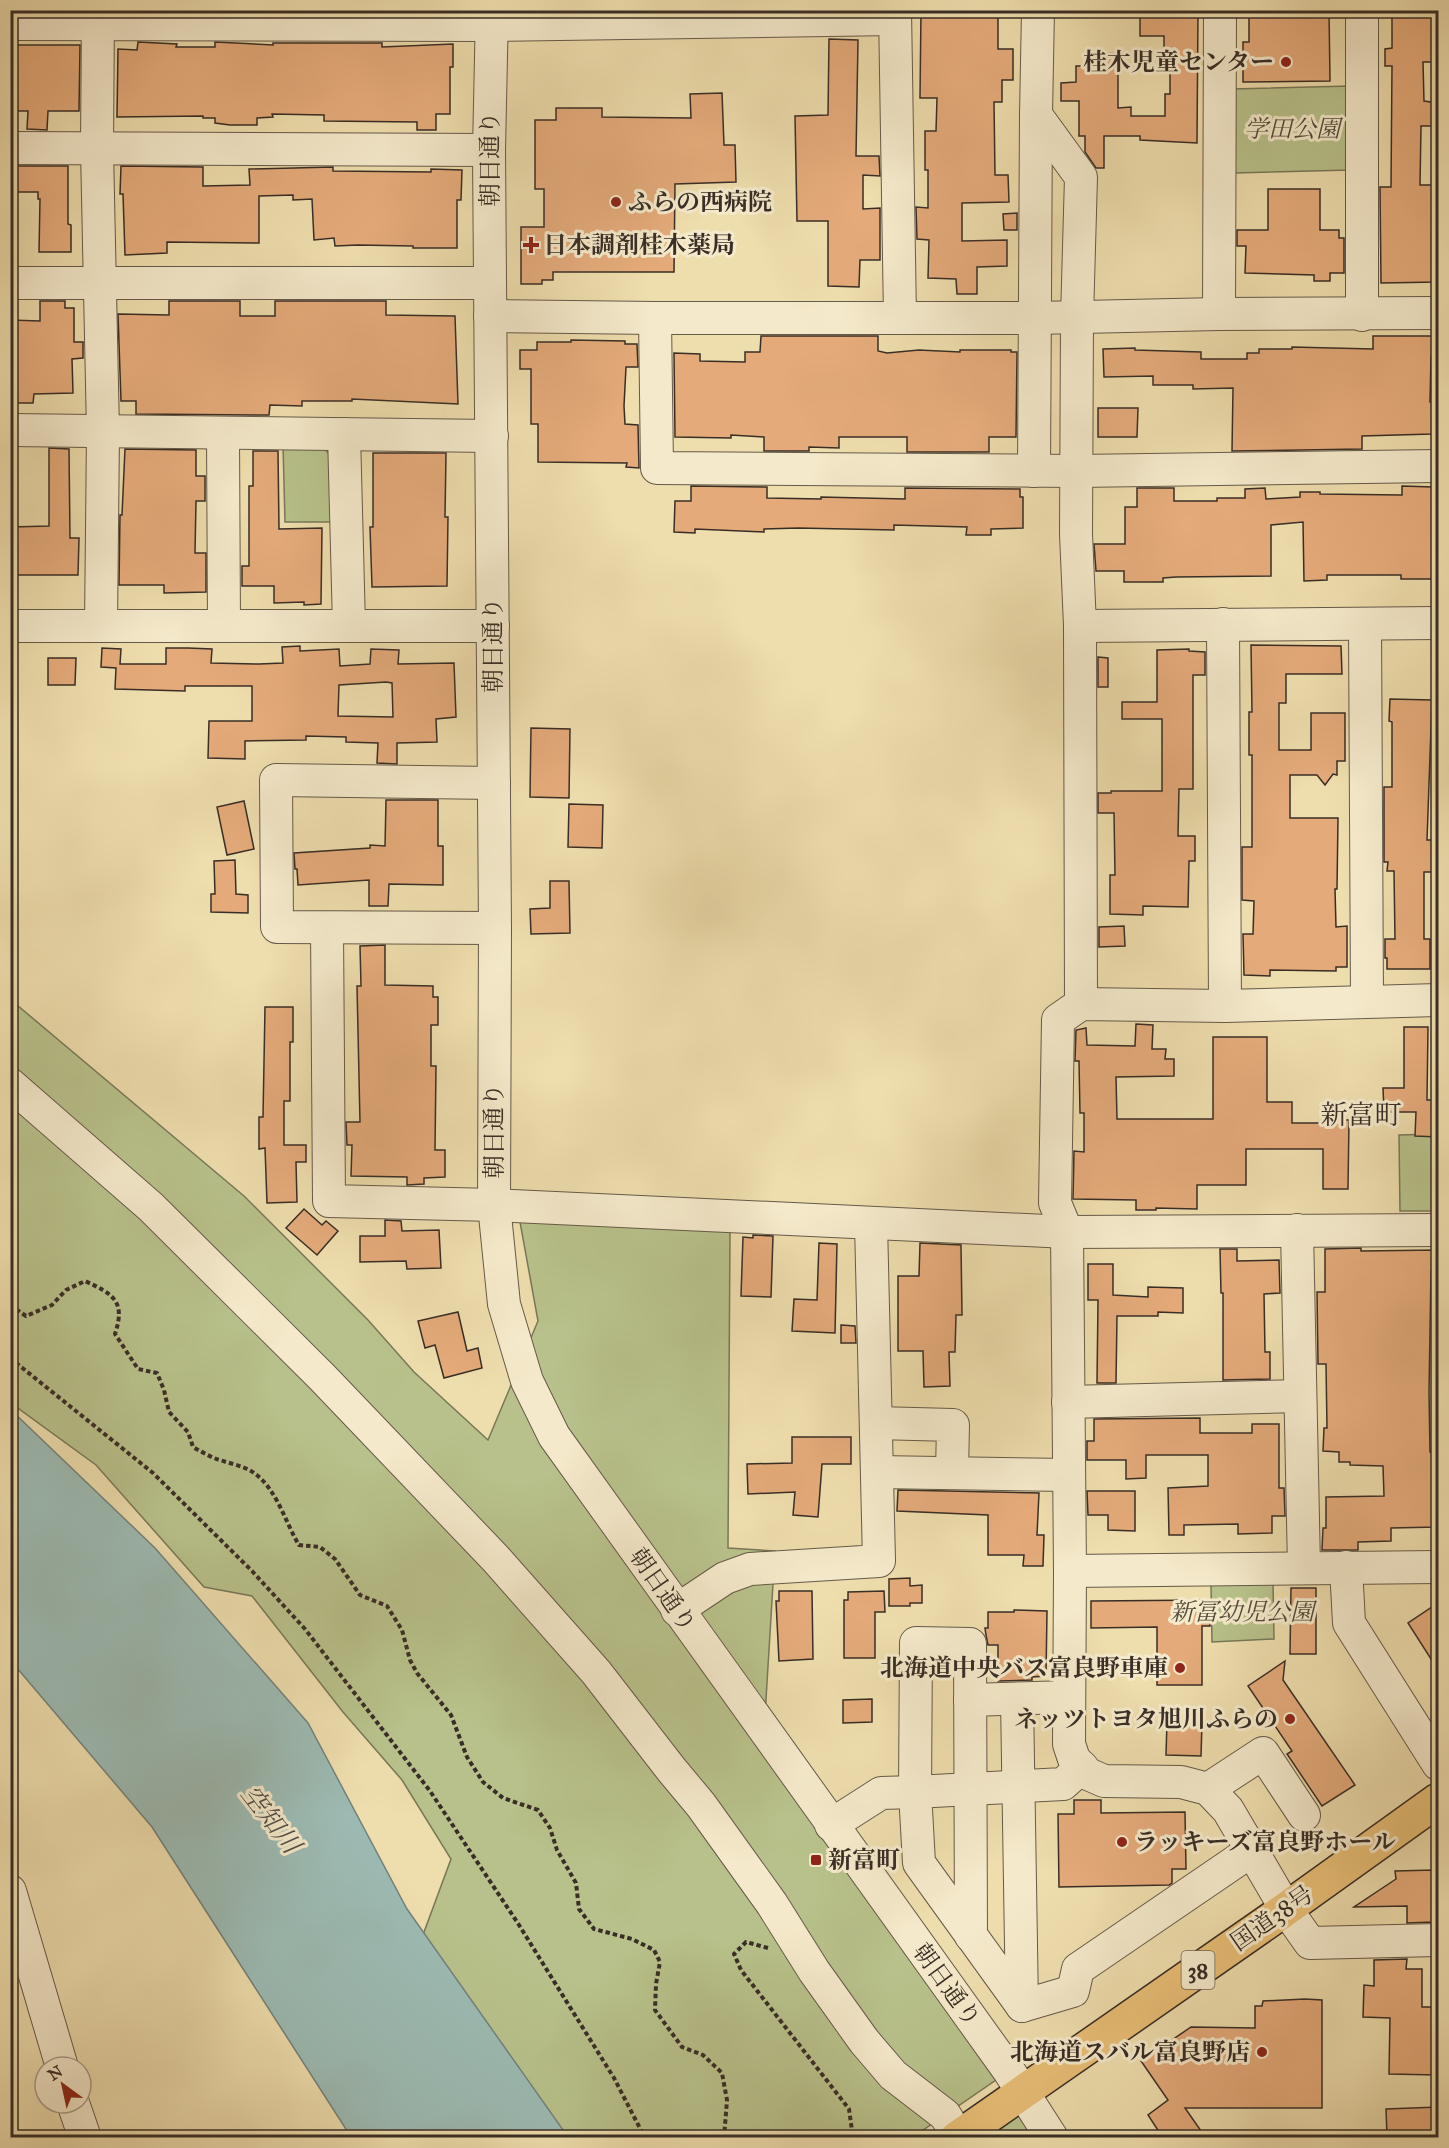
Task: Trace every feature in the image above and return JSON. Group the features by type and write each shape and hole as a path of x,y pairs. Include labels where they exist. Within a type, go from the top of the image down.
{"highway":[{"name":"国道38号","path":"958,2137 1286,1909 1438,1800"}],"street":[{"path":"1034,471 1038,10"},
{"path":"1220,10 1220,314"},
{"path":"1362,10 1362,315"},
{"path":"10,24 98,18 895,15 900,318"},
{"path":"98,18 97,149 103,432 101,626"},
{"name":"朝日通り","path":"492,18 489,150 495,928 494,1205 504,1304 527,1381 554,1436 1022,2092 1052,2138"},
{"path":"1036,116 1081,177 1077,318 1076,534 1080,626 1081,1004"},
{"path":"10,148 489,150"},
{"path":"10,283 490,283"},
{"path":"490,316 1077,318 1220,314 1438,313"},
{"path":"655,318 657,468 1077,471 1438,466"},
{"path":"10,430 492,435"},
{"path":"223,433 224,626"},
{"path":"344,434 348,626"},
{"path":"1080,626 1438,623"},
{"path":"1223,624 1225,1006"},
{"path":"1365,624 1367,1001"},
{"path":"10,626 493,626"},
{"path":"494,783 276,780 277,927 495,928"},
{"path":"327,928 329,1201 494,1205 1067,1232 1438,1230"},
{"path":"1438,1000 1225,1006 1081,1004 1058,1020 1055,1203 1067,1232 1069,1744 1074,1759 1088,1774 1104,1781 1181,1782 1208,1790 1228,1810 1286,1909 1310,1943 1438,1941"},
{"path":"10,1084 151,1208 322,1377 496,1559 596,1672 701,1805 772,1904 814,1971 864,2041 893,2075 945,2115 958,2137"},
{"path":"677,1610 725,1578 750,1569 879,1561 871,1224"},
{"path":"1297,1230 1304,1568"},
{"path":"1068,1402 1300,1396"},
{"path":"876,1423 953,1425 952,1473"},
{"path":"877,1472 1069,1475"},
{"path":"1070,1570 1438,1566"},
{"path":"1346,1567 1349,1623 1438,1764"},
{"path":"971,1936 970,1644 916,1643 915,1792 919,1863 971,1936 1022,2006"},
{"path":"970,1700 1069,1697"},
{"path":"1017,1699 1022,2006"},
{"path":"1208,1790 1263,1753 1304,1815"},
{"path":"831,1825 881,1793 1063,1784 1082,1767"},
{"path":"1022,2006 1073,1990 1078,1969 1251,1851"},
{"path":"10,1891 58,2055"},
{"path":"77,2115 85,2138"}],"path":[{"path":"10,1305 26,1316 52,1305 66,1290 85,1281 106,1291 119,1307 120,1320 115,1334 138,1369 157,1372 169,1412 188,1432 193,1447 213,1458 254,1472 271,1492 289,1530 299,1545 320,1547 335,1559 360,1595 387,1606 402,1630 414,1667 450,1715 467,1757 483,1782 503,1798 538,1810 550,1828 557,1850 576,1883 579,1909 594,1929 632,1939 654,1950 660,1962 655,2010 682,2047 703,2055 722,2073 727,2100 724,2138"},
{"path":"10,1358 153,1473 252,1571 305,1629 430,1791 614,2078 645,2138"},
{"path":"775,1956 768,1947 746,1942 735,1954 741,1970 849,2109 853,2138"}],"green space":[{"name":"学田公園","path":"1350,86 1351,170 1235,173 1233,89"},
{"path":"320,444 331,456 333,522 285,522 283,445"},
{"path":"11,1000 244,1196 368,1320 414,1372 488,1440 538,1321 520,1222 730,1231 728,1548 775,1551 764,1732 1009,2071 913,2137 557,2137 420,1943 451,1859 402,1780 343,1712 252,1596 204,1587 96,1465 11,1403"},
{"path":"1438,1134 1438,1211 1400,1211 1399,1135"},
{"name":"新冨幼児公園","path":"1273,1583 1274,1639 1212,1642 1211,1585"},
{"path":"1032,2106 1052,2138 988,2138"}],"water":[{"name":"空知川","path":"10,1409 155,1548 308,1723 407,1909 568,2137 351,2137 152,1827 11,1661"}],"building":[{"path":"921,10 998,10 998,49 1013,49 1013,80 1002,80 1002,102 994,102 995,175 1008,175 1009,202 962,203 962,241 1007,240 1007,266 977,267 977,294 957,294 956,279 928,278 929,240 917,239 916,207 928,208 925,131 936,131 937,98 920,98"},
{"path":"1170,10 1198,10 1197,143 1140,140 1140,136 1104,136 1104,168 1096,168 1085,152 1085,136 1079,136 1079,101 1061,101 1061,83 1076,82 1076,66 1087,66 1087,53 1118,53 1118,108 1131,107 1131,116 1165,116 1165,94 1170,94 1170,55 1164,55 1164,36 1140,36 1140,12 1170,13"},
{"path":"1249,10 1329,10 1330,81 1243,82 1243,42 1249,42"},
{"path":"1397,10 1438,10 1438,62 1423,62 1424,101 1438,103 1438,126 1421,126 1420,185 1438,185 1438,282 1381,283 1380,187 1391,187 1392,66 1385,66 1385,49 1392,48 1392,17 1397,17"},
{"path":"829,39 858,40 856,156 879,156 880,176 863,175 863,209 880,208 880,260 860,260 859,287 828,286 828,221 797,221 795,116 828,115"},
{"path":"138,42 177,44 176,47 215,47 215,42 273,45 273,43 382,43 382,47 453,44 453,67 450,67 450,114 436,114 436,130 417,130 417,122 324,121 324,115 272,114 273,117 257,118 257,125 215,123 215,118 203,118 203,116 117,117 118,49 137,50"},
{"path":"10,45 80,45 79,111 48,111 47,130 27,129 28,111 10,111"},
{"name":"ふらの西病院","path":"722,93 724,145 735,145 736,182 675,184 674,272 553,272 553,280 542,280 542,284 521,284 521,227 544,227 544,189 535,189 535,120 556,120 556,108 602,108 602,117 691,118 690,94"},
{"path":"10,166 68,166 68,224 71,225 71,252 39,252 40,199 38,199 38,192 10,192"},
{"path":"121,166 203,167 203,186 250,185 249,169 333,167 333,171 462,170 461,200 457,200 457,248 335,246 334,238 314,240 312,199 293,200 293,195 259,196 259,243 167,242 167,253 125,255 123,194 120,194"},
{"path":"1268,189 1320,189 1320,230 1339,230 1339,238 1344,238 1344,273 1330,273 1330,281 1314,281 1314,275 1245,273 1246,246 1237,246 1237,230 1268,230"},
{"path":"1017,213 1017,230 1004,230 1003,214"},
{"path":"40,301 65,301 65,308 74,308 74,342 83,342 83,358 72,359 73,393 34,394 33,403 10,403 10,320 40,321"},
{"path":"169,301 240,301 240,316 275,316 275,301 386,301 386,315 455,316 458,404 352,399 352,401 302,401 302,406 270,405 269,415 136,414 136,401 121,401 118,314 169,315"},
{"path":"761,336 878,336 878,351 887,353 919,350 960,352 960,350 1011,350 1011,352 1017,352 1016,437 989,437 989,452 907,452 907,437 839,437 839,448 809,447 809,451 764,451 764,437 731,435 731,438 675,437 674,353 700,354 700,361 745,362 745,352 760,352"},
{"path":"1373,336 1438,336 1438,357 1431,357 1430,402 1434,402 1432,434 1362,436 1362,449 1232,451 1233,388 1193,389 1193,385 1153,385 1153,376 1104,377 1103,349 1135,348 1135,350 1201,352 1201,359 1247,359 1247,353 1259,353 1259,349 1292,349 1292,347 1373,349"},
{"path":"571,340 625,341 625,344 637,344 638,367 626,367 624,406 625,424 638,425 639,468 626,467 627,463 538,462 538,424 531,424 531,369 520,369 520,350 537,350 537,342 571,342"},
{"path":"1098,408 1138,408 1137,437 1098,437"},
{"path":"49,448 69,449 70,538 79,538 78,575 16,575 16,572 12,572 11,527 49,526"},
{"path":"125,449 196,450 196,476 205,476 205,501 196,501 195,553 206,553 206,592 164,593 164,585 119,585 120,515 122,515"},
{"path":"253,451 278,451 279,529 322,528 321,604 274,603 274,586 242,586 242,566 249,566 249,486 253,486"},
{"path":"373,453 446,453 447,586 372,587 370,527 373,527"},
{"path":"691,486 767,487 767,498 821,499 821,497 905,499 905,488 1020,489 1020,497 1023,497 1023,528 991,529 991,535 966,535 967,527 894,525 894,530 798,528 764,529 764,532 695,529 695,533 674,532 675,501 691,501"},
{"path":"1402,486 1433,487 1433,579 1401,579 1401,575 1327,575 1327,580 1304,581 1303,522 1271,525 1271,576 1176,577 1163,578 1163,582 1124,582 1124,571 1096,571 1094,544 1125,544 1125,507 1137,507 1137,488 1174,488 1174,501 1217,501 1217,498 1245,498 1245,489 1265,488 1266,499 1300,497 1300,492 1402,495"},
{"path":"1251,645 1341,646 1342,674 1286,674 1286,703 1279,703 1279,750 1311,750 1311,713 1345,713 1345,761 1337,761 1337,775 1333,774 1325,785 1317,775 1290,775 1290,818 1338,818 1336,927 1347,926 1347,967 1336,967 1336,971 1270,970 1270,976 1244,975 1243,934 1253,934 1254,901 1242,900 1242,847 1252,847 1252,755 1249,755 1249,712 1252,712"},
{"path":"300,646 300,651 339,649 340,666 370,664 371,649 399,650 398,664 454,663 456,717 436,719 437,742 397,743 397,764 377,763 378,743 346,742 346,737 306,736 306,740 245,741 245,759 208,758 209,721 252,721 252,686 185,686 185,691 115,689 116,668 101,667 102,648 121,649 120,664 166,664 166,648 188,648 212,649 211,663 259,664 283,663 282,647","holes":["392,683 393,717 338,716 339,685"]},
{"path":"1189,649 1189,651 1205,652 1205,675 1193,675 1193,789 1179,789 1178,836 1195,836 1195,861 1189,861 1188,907 1143,906 1143,915 1110,914 1110,875 1115,875 1114,813 1098,813 1098,793 1162,791 1162,719 1122,719 1122,702 1157,702 1157,650"},
{"path":"1098,657 1108,658 1108,687 1098,687"},
{"path":"48,658 76,658 75,685 48,685"},
{"path":"1390,699 1432,700 1427,840 1435,840 1434,872 1424,872 1424,939 1430,939 1430,969 1387,969 1387,958 1385,958 1385,939 1395,939 1394,871 1387,871 1388,862 1384,862 1384,787 1392,787"},
{"path":"531,728 570,729 569,798 530,797"},
{"path":"386,800 438,800 438,846 443,846 443,885 389,884 388,906 369,906 369,880 298,885 294,853 370,848 370,845 385,846"},
{"path":"244,801 254,849 227,855 217,807"},
{"path":"569,804 603,805 602,848 568,847"},
{"path":"235,860 236,894 248,895 248,913 211,912 211,894 215,894 214,861"},
{"path":"550,881 569,881 570,933 531,934 530,909 550,908"},
{"path":"1124,926 1125,946 1099,947 1099,927"},
{"path":"385,945 385,985 433,986 433,997 438,997 438,1025 431,1025 431,1066 436,1066 435,1150 445,1150 445,1177 424,1178 424,1184 407,1185 407,1177 351,1176 352,1145 347,1145 346,1122 360,1122 357,986 361,986 360,946"},
{"path":"265,1007 293,1007 293,1042 290,1042 290,1101 284,1101 284,1145 306,1145 306,1162 296,1162 297,1202 267,1203 265,1148 259,1149 259,1117 263,1117"},
{"path":"1136,1024 1153,1025 1152,1049 1166,1049 1165,1059 1174,1059 1174,1076 1116,1077 1117,1119 1213,1119 1213,1037 1267,1037 1267,1102 1292,1102 1292,1123 1349,1120 1348,1189 1323,1189 1323,1149 1246,1149 1246,1185 1197,1185 1197,1209 1136,1210 1136,1200 1073,1199 1074,1151 1084,1152 1084,1113 1080,1113 1079,1061 1075,1061 1076,1030 1086,1028 1087,1045 1135,1046"},
{"path":"1404,1027 1428,1027 1427,1100 1438,1100 1438,1137 1415,1136 1416,1112 1384,1112 1383,1088 1404,1088"},
{"path":"304,1209 322,1225 326,1221 338,1231 317,1255 286,1228"},
{"path":"385,1220 401,1221 402,1231 439,1230 441,1268 407,1269 406,1261 360,1262 360,1236 385,1236"},
{"path":"753,1235 773,1236 771,1297 741,1296 743,1237 753,1238"},
{"path":"819,1243 837,1244 835,1333 792,1331 794,1299 817,1300"},
{"path":"920,1243 961,1245 962,1315 956,1315 955,1352 949,1352 950,1386 924,1387 923,1351 898,1351 898,1276 919,1276"},
{"path":"1361,1248 1361,1251 1438,1250 1438,1271 1431,1271 1429,1392 1430,1452 1438,1452 1438,1527 1391,1528 1391,1541 1358,1542 1358,1550 1322,1550 1323,1528 1326,1528 1326,1497 1384,1496 1383,1466 1350,1465 1350,1462 1339,1462 1339,1452 1323,1451 1324,1428 1327,1428 1326,1364 1318,1364 1317,1292 1325,1292 1325,1249"},
{"path":"1220,1249 1237,1249 1237,1261 1279,1260 1280,1293 1264,1294 1265,1352 1270,1352 1270,1379 1223,1380 1223,1293 1221,1293"},
{"path":"1088,1264 1113,1264 1113,1295 1148,1297 1148,1287 1183,1288 1183,1313 1158,1312 1158,1316 1117,1316 1116,1383 1097,1383 1098,1300 1088,1300"},
{"path":"458,1312 467,1351 478,1348 482,1368 444,1378 435,1345 425,1348 418,1321"},
{"path":"841,1325 855,1326 856,1343 841,1343"},
{"path":"1200,1418 1200,1433 1252,1433 1252,1424 1279,1424 1279,1488 1284,1488 1285,1516 1272,1516 1272,1533 1238,1534 1238,1524 1184,1525 1184,1535 1169,1535 1168,1488 1208,1486 1208,1455 1146,1455 1146,1478 1126,1479 1126,1460 1087,1460 1087,1441 1094,1441 1094,1419"},
{"path":"792,1437 851,1437 851,1464 822,1464 818,1517 793,1515 795,1492 748,1494 747,1464 792,1463"},
{"path":"898,1490 1039,1493 1037,1535 1044,1535 1043,1566 1023,1566 1024,1555 988,1555 988,1515 897,1511"},
{"path":"1087,1491 1135,1491 1135,1531 1108,1530 1108,1515 1088,1515"},
{"path":"910,1578 910,1586 922,1585 922,1603 910,1603 910,1606 889,1606 889,1579"},
{"path":"1291,1588 1316,1588 1316,1654 1290,1654"},
{"path":"779,1591 812,1591 813,1659 779,1661 776,1601 779,1601"},
{"path":"884,1591 885,1612 875,1612 875,1658 844,1658 844,1600 848,1600 848,1592"},
{"path":"1210,1600 1210,1626 1202,1626 1202,1685 1157,1685 1157,1627 1091,1628 1091,1601"},
{"path":"1438,1603 1438,1670 1408,1623"},
{"path":"1014,1610 1047,1611 1046,1676 1032,1677 1032,1680 998,1681 998,1645 988,1645 986,1635 988,1612 1014,1612"},
{"name":"ネッツトヨタ旭川ふらの","path":"1285,1661 1283,1680 1355,1785 1322,1806 1287,1754 1292,1751 1248,1686"},
{"path":"872,1699 872,1722 843,1723 843,1700"},
{"path":"1167,1722 1202,1723 1201,1756 1166,1755"},
{"name":"ラッキーズ富良野ホール","path":"1074,1800 1101,1800 1101,1813 1185,1812 1186,1869 1172,1869 1172,1883 1169,1885 1059,1887 1058,1814 1074,1814"},
{"path":"1434,1870 1434,1922 1407,1923 1407,1906 1354,1907 1396,1879 1395,1871"},
{"path":"1407,1959 1406,1969 1422,1969 1422,2007 1438,2007 1438,2075 1389,2074 1390,2018 1363,2017 1364,1985 1374,1986 1374,1960"},
{"name":"北海道スバル富良野店","path":"1322,2000 1322,2108 1185,2108 1206,2138 1163,2138 1148,2115 1168,2100 1141,2061 1191,2027 1255,2028 1255,2006 1262,2006 1263,2001"},
{"path":"1438,2107 1438,2134 1387,2136 1386,2109"}],"place":[{"name":"桂木児童センター","path":"1286,62"},
{"name":"ふらの西病院","path":"616,202"},
{"name":"日本調剤桂木薬局","path":"531,245"},
{"name":"北海道中央バス富良野車庫","path":"1180,1668"},
{"name":"ネッツトヨタ旭川ふらの","path":"1290,1719"},
{"name":"ラッキーズ富良野ホール","path":"1122,1842"},
{"name":"新富町","path":"816,1860"},
{"name":"北海道スバル富良野店","path":"1262,2052"}],"district":[{"name":"新富町","path":"1361,1114"}]}
